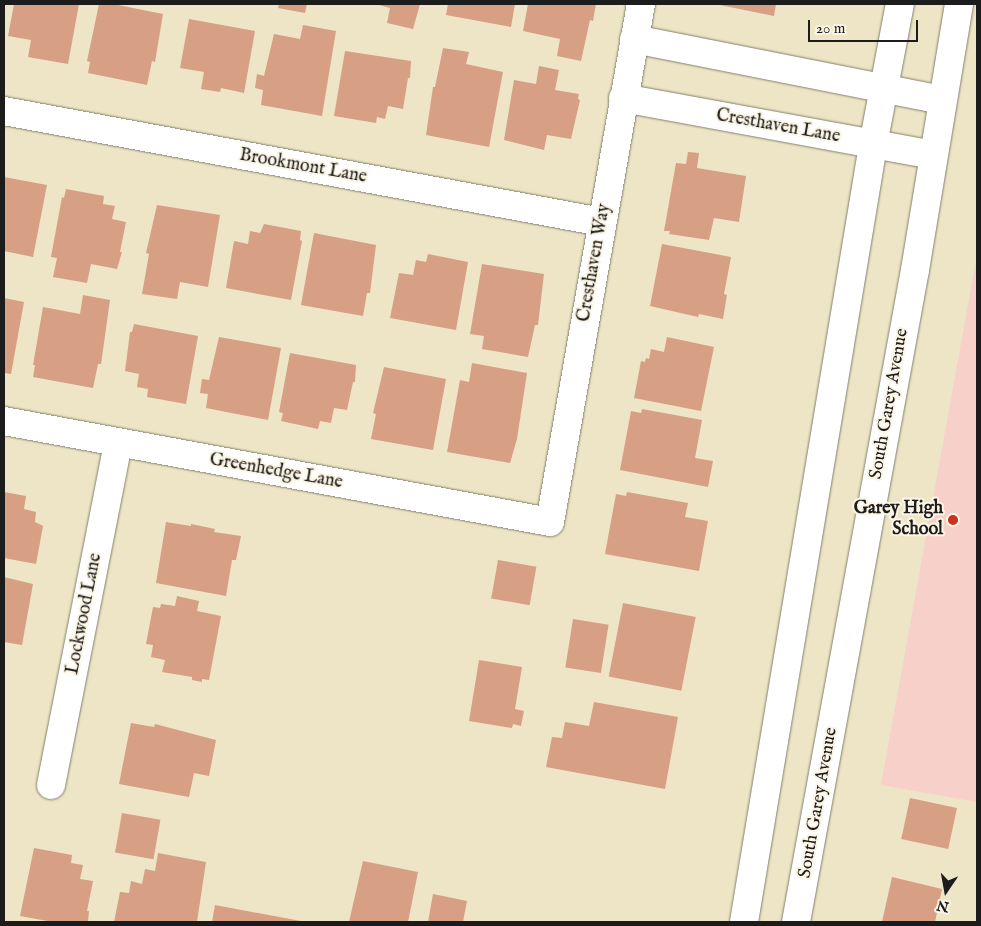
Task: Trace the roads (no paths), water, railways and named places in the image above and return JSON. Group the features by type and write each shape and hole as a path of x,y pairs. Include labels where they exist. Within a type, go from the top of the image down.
{"street":[{"name":"Cresthaven Way","path":"550,522 640,4"},
{"path":"744,922 873,145 900,4"},
{"name":"South Garey Avenue","path":"796,922 915,270 959,4"},
{"path":"634,39 942,100"},
{"name":"Cresthaven Lane","path":"623,98 933,156"},
{"name":"Brookmont Lane","path":"4,111 602,222"},
{"name":"Greenhedge Lane","path":"4,421 118,444 550,522"},
{"name":"Lockwood Lane","path":"51,785 118,444"}],"place":[{"name":"Garey High School","path":"953,520"}]}
